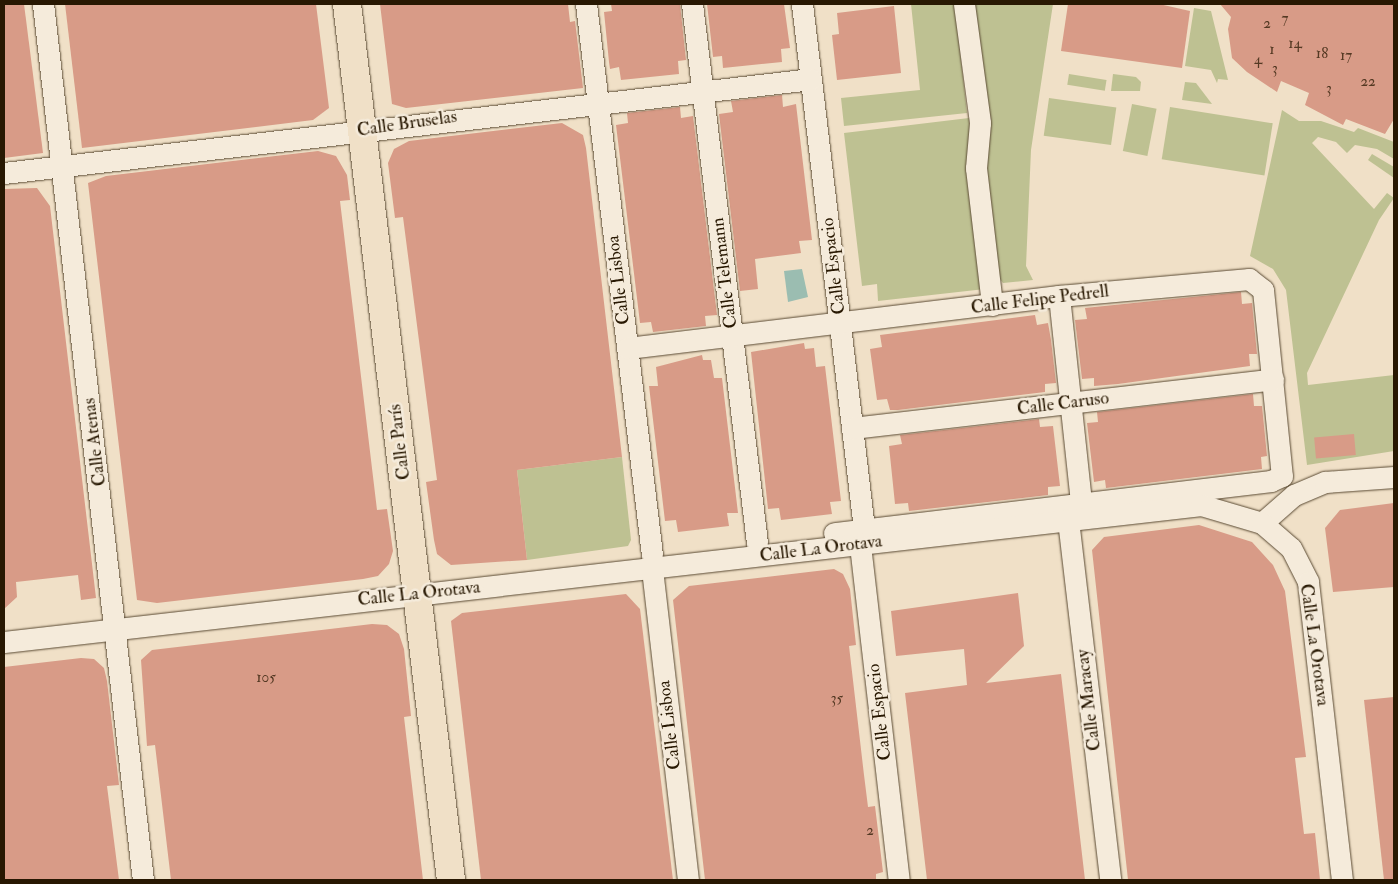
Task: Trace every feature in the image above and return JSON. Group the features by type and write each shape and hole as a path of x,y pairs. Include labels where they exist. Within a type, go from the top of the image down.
{"main road":[{"name":"Calle París","path":"347,4 364,130 451,880"}],"street":[{"name":"Calle Atenas","path":"43,4 143,880"},
{"name":"Calle Lisboa","path":"586,4 628,348 688,880"},
{"name":"Calle Telemann","path":"692,4 757,542"},
{"name":"Calle Espacio","path":"802,4 852,428 899,880"},
{"path":"964,4 980,123 976,168 992,305"},
{"name":"Calle Bruselas","path":"4,173 598,102 811,79"},
{"name":"Calle Felipe Pedrell","path":"628,348 840,325 1059,296 1249,278 1263,290 1282,476 1270,481 1080,503"},
{"path":"652,562 757,542 862,537 1080,503 1059,296"},
{"name":"Calle Caruso","path":"852,428 1273,379"},
{"path":"1262,523 1294,494 1325,482 1394,477"},
{"name":"Calle La Orotava","path":"4,642 559,579 579,563 652,562 862,537 1068,520 1201,505 1262,523 1291,548 1308,582 1342,880"},
{"name":"Calle Maracay","path":"1068,520 1110,880"}],"green space":[{"path":"911,4 955,4 967,113 844,126 841,98 920,90"},
{"path":"974,4 1053,4 1031,150 1026,266 1033,280 1003,283 993,271"},
{"path":"1194,8 1211,11 1228,80 1218,79 1217,83 1211,70 1185,66"},
{"path":"1069,74 1107,80 1105,91 1067,85"},
{"path":"1113,74 1136,77 1141,82 1140,91 1111,91"},
{"path":"1185,82 1196,83 1212,104 1182,100"},
{"path":"1049,98 1116,107 1111,145 1044,136"},
{"path":"1132,104 1157,109 1147,156 1123,151"},
{"path":"1170,107 1273,123 1264,176 1162,159"},
{"path":"1282,110 1299,121 1321,121 1354,132 1358,128 1394,142 1394,159 1377,149 1355,145 1347,153 1336,142 1318,137 1312,143 1374,209 1387,193 1394,198 1379,220 1307,373 1308,385 1394,375 1394,451 1307,465 1286,290 1273,269 1250,256"},
{"path":"969,118 985,289 878,301 877,284 862,286 844,133"},
{"path":"1372,154 1394,167 1394,178 1368,160"},
{"path":"622,457 631,540 628,546 527,560 517,470"}],"water":[{"path":"802,269 808,297 788,302 784,271"}],"building":[{"path":"4,4 24,4 43,153 4,158"},
{"path":"65,4 316,4 329,108 313,120 82,148"},
{"path":"380,4 568,4 570,22 575,21 583,88 406,108 392,104"},
{"path":"611,4 680,4 686,60 678,61 679,74 621,80 619,67 610,69 604,12 612,11"},
{"path":"707,4 784,4 790,48 781,49 782,62 723,68 722,56 713,57"},
{"path":"1068,4 1159,4 1190,11 1182,68 1061,51"},
{"path":"1220,4 1394,4 1394,119 1385,134 1346,119 1343,125 1305,105 1309,93 1281,81 1277,92 1247,72 1232,58 1228,29 1231,17"},
{"path":"894,6 901,73 837,80 832,35 839,34 837,13"},
{"path":"782,95 783,107 796,104 812,240 799,241 801,253 755,259 758,289 740,291 719,114 733,112 731,101"},
{"path":"680,107 681,118 693,116 717,315 705,316 706,326 653,332 651,322 640,323 616,125 628,123 627,113"},
{"path":"562,123 583,135 586,148 622,457 517,470 527,560 451,565 437,554 434,540 426,482 437,480 403,217 395,218 388,163 394,149 409,141"},
{"path":"318,151 336,156 347,175 350,200 340,201 377,510 387,509 393,551 389,564 378,576 363,579 157,603 137,600 88,183 106,176"},
{"path":"37,188 50,206 96,598 81,600 78,575 16,582 17,597 4,609 4,189"},
{"path":"1241,292 1242,304 1252,303 1257,354 1249,354 1250,366 1094,386 1094,378 1082,379 1075,320 1087,319 1085,308"},
{"path":"1035,315 1037,325 1048,323 1051,340 1056,383 1045,384 1045,392 898,410 890,410 887,399 877,400 870,349 882,347 880,335"},
{"path":"804,343 805,349 814,348 816,367 825,366 841,501 830,502 832,514 781,520 779,508 768,509 751,352"},
{"path":"702,355 703,360 711,360 714,378 722,378 738,513 727,513 729,526 678,532 676,520 665,521 649,386 658,386 656,367"},
{"path":"1253,394 1254,406 1262,406 1267,456 1261,457 1262,469 1106,488 1105,480 1094,482 1087,423 1098,422 1097,412"},
{"path":"1039,419 1040,427 1053,426 1060,486 1048,487 1048,495 909,511 908,503 895,504 889,446 902,444 900,435"},
{"path":"1354,434 1356,455 1316,458 1314,437"},
{"path":"1394,503 1394,587 1333,592 1325,528 1340,510"},
{"path":"1199,525 1252,542 1273,565 1285,591 1306,757 1295,758 1304,834 1315,833 1320,880 1128,880 1092,550 1104,537"},
{"path":"834,569 843,574 850,589 856,645 849,646 864,775 868,807 875,806 883,872 876,874 876,880 705,880 673,600 689,586"},
{"path":"1018,593 1024,646 986,683 1061,674 1085,880 927,880 905,693 967,685 964,649 896,656 891,611"},
{"path":"626,594 640,609 673,880 481,880 451,621 462,613"},
{"path":"372,624 387,625 399,634 404,649 411,716 404,717 423,880 171,880 155,745 147,746 141,660 152,650"},
{"path":"81,658 94,659 104,668 107,681 119,785 107,786 119,880 4,880 4,667"},
{"path":"1394,697 1394,880 1384,880 1364,700"}]}
